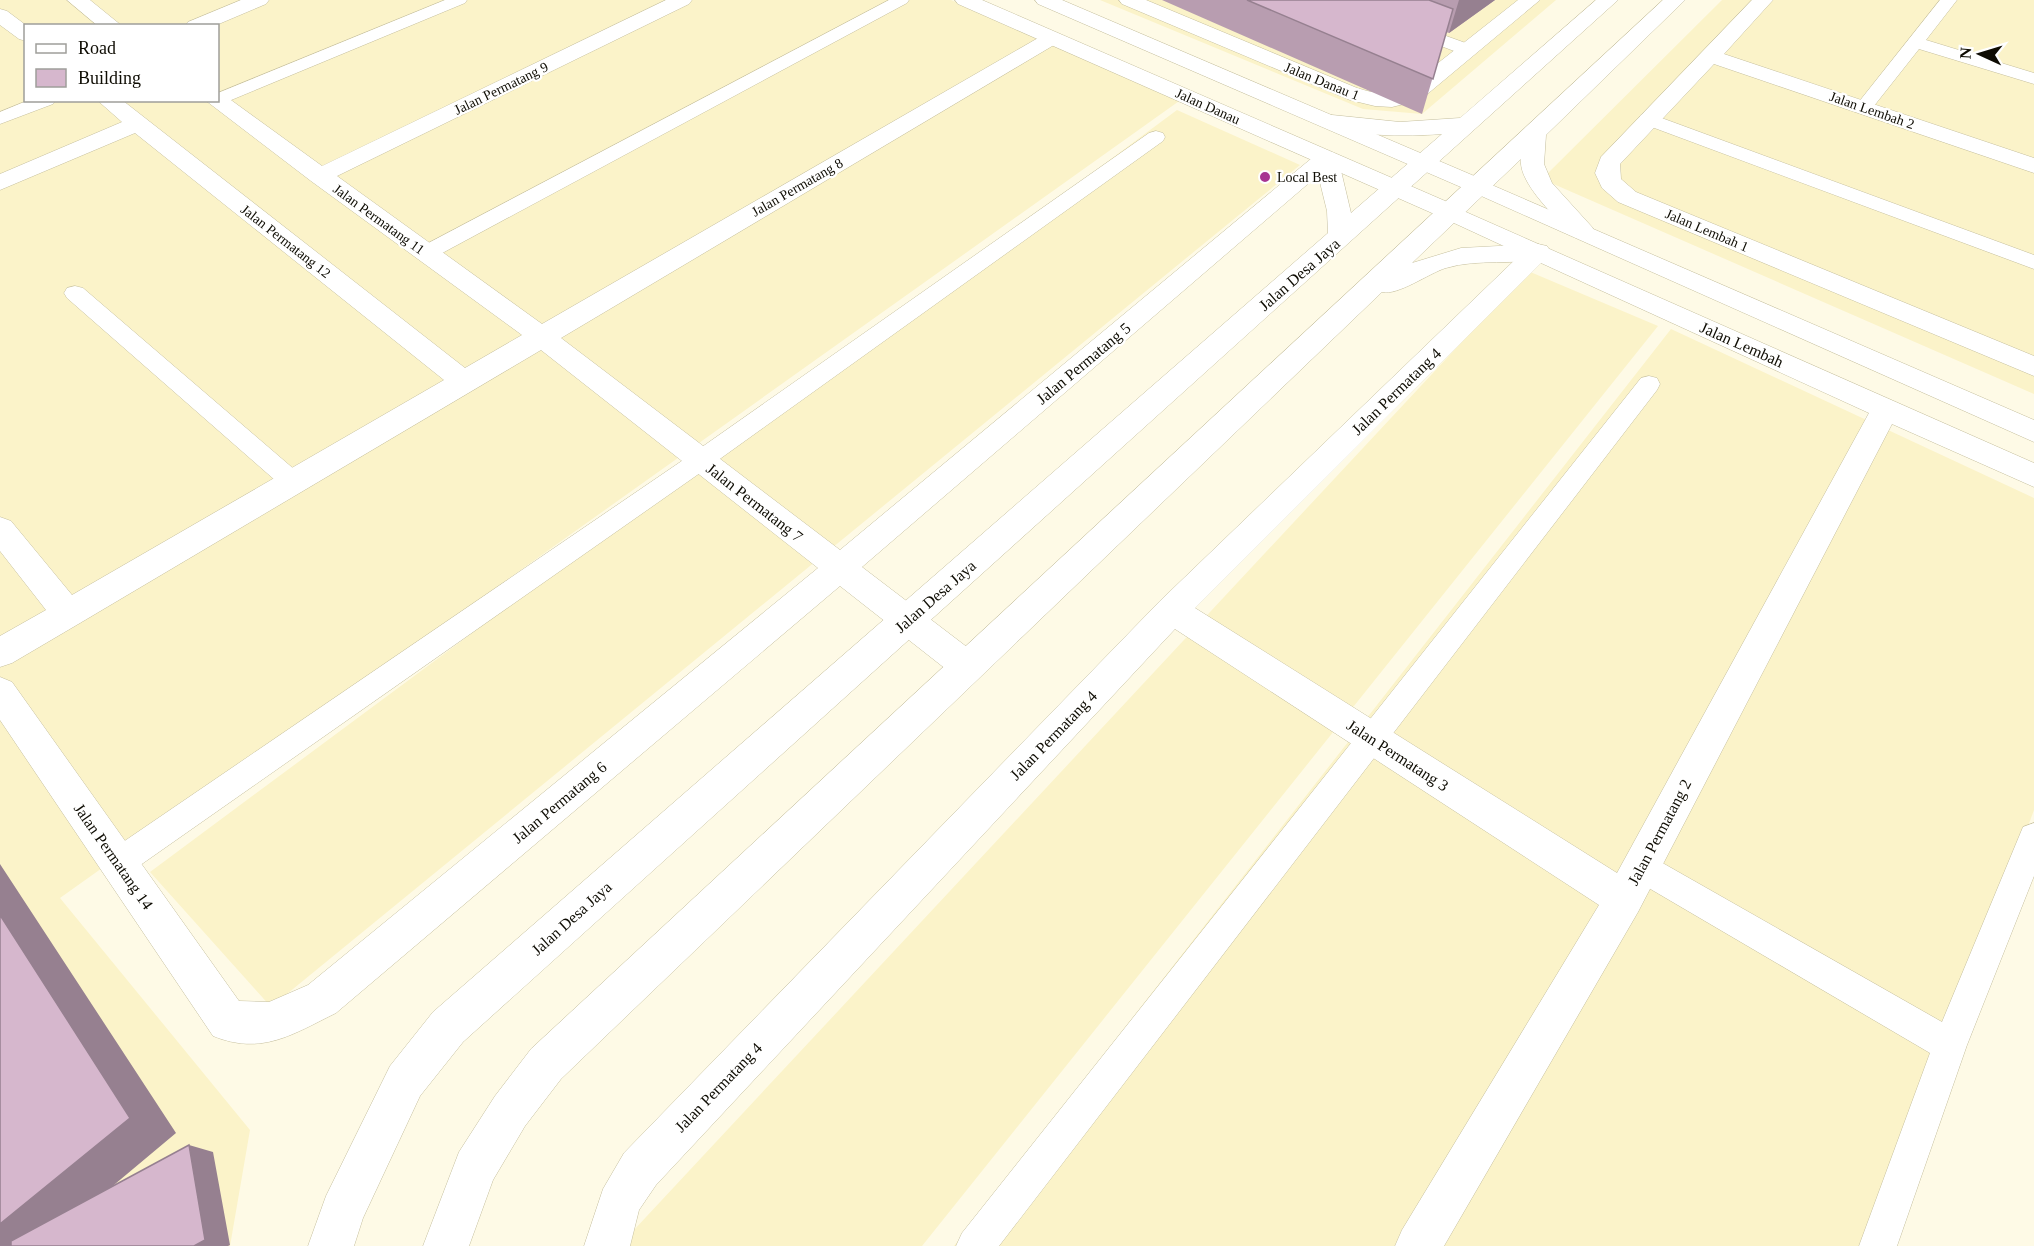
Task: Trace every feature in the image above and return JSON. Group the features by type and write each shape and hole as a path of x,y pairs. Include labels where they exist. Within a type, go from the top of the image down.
{"street":[{"path":"77,0 109,24"},
{"path":"200,24 259,0"},
{"name":"Jalan Permatang 9","path":"319,176 682,0"},
{"name":"Jalan Danau","path":"965,0 1450,212"},
{"name":"Jalan Danau","path":"1045,0 1478,186"},
{"name":"Jalan Danau 1","path":"1129,0 1349,93 1372,100 1389,101 1410,96 1530,0"},
{"name":"Jalan Desa Jaya","path":"331,1246 342,1212 405,1081 448,1027 1608,0"},
{"path":"446,1246 475,1168 510,1111 546,1064 1675,0"},
{"name":"Jalan Lembah 1","path":"1762,0 1609,162 1606,169 1607,178 1615,189 1627,197 2034,367"},
{"path":"0,15 24,33"},
{"name":"Jalan Permatang 8","path":"0,653 1052,38"},
{"name":"Jalan Lembah 2","path":"1710,56 2034,166"},
{"name":"Jalan Permatang 11","path":"219,101 542,336"},
{"name":"Jalan Permatang 12","path":"110,102 464,382"},
{"path":"1332,122 1402,130 1469,124"},
{"path":"0,183 137,124"},
{"path":"1535,132 1532,164 1541,185 1582,232"},
{"path":"1326,158 1339,211 1341,237"},
{"name":"Jalan Permatang 5","path":"840,568 1326,158"},
{"path":"1478,186 2034,432"},
{"name":"Jalan Lembah","path":"1450,212 2034,476"},
{"path":"1366,292 1392,283 1434,263 1461,256 1538,252"},
{"name":"Jalan Permatang 4","path":"607,1246 619,1201 628,1184 640,1169 1173,610 1538,252"},
{"name":"Jalan Permatang 7","path":"542,336 968,667"},
{"name":"Jalan Permatang 2","path":"1418,1246 1624,899 1885,409"},
{"path":"0,529 68,614"},
{"name":"Jalan Permatang 6","path":"228,1021 270,1023 322,999 840,568"},
{"name":"Jalan Permatang 3","path":"1173,610 1624,899"},
{"name":"Jalan Permatang 14","path":"0,692 228,1021"}],"lane":[{"path":"219,99 459,0"},
{"path":"426,253 901,0"},
{"path":"1864,107 1949,0"},
{"path":"1392,21 1468,50"},
{"path":"1916,42 2034,79"},
{"path":"0,118 41,102"},
{"path":"1648,119 2034,262"},
{"path":"118,863 701,460 1156,137"},
{"path":"75,293 293,482"},
{"path":"975,1246 1648,384"},
{"path":"1878,1246 1950,1045 2034,837"},
{"path":"1641,867 1950,1045"}],"shaded area":[{"path":"0,0 951,0 1182,99 60,898 250,1130 230,1246 0,1246"},
{"path":"1100,0 1556,0 1422,114 1363,109"},
{"path":"1722,0 2034,0 2034,394 1542,179"},
{"path":"1177,110 1300,165 271,1007 150,872"},
{"path":"1528,271 1658,326 922,1246 619,1246"},
{"path":"1671,329 2034,498 2034,810 1872,1246 954,1246"}],"building":[{"path":"1247,0 1429,0 1453,9 1433,79"},
{"path":"0,915 130,1118 0,1224"},
{"path":"189,1145 205,1240 194,1246 11,1246 11,1241"}],"place":[{"name":"Local Best","path":"1265,177"}]}
